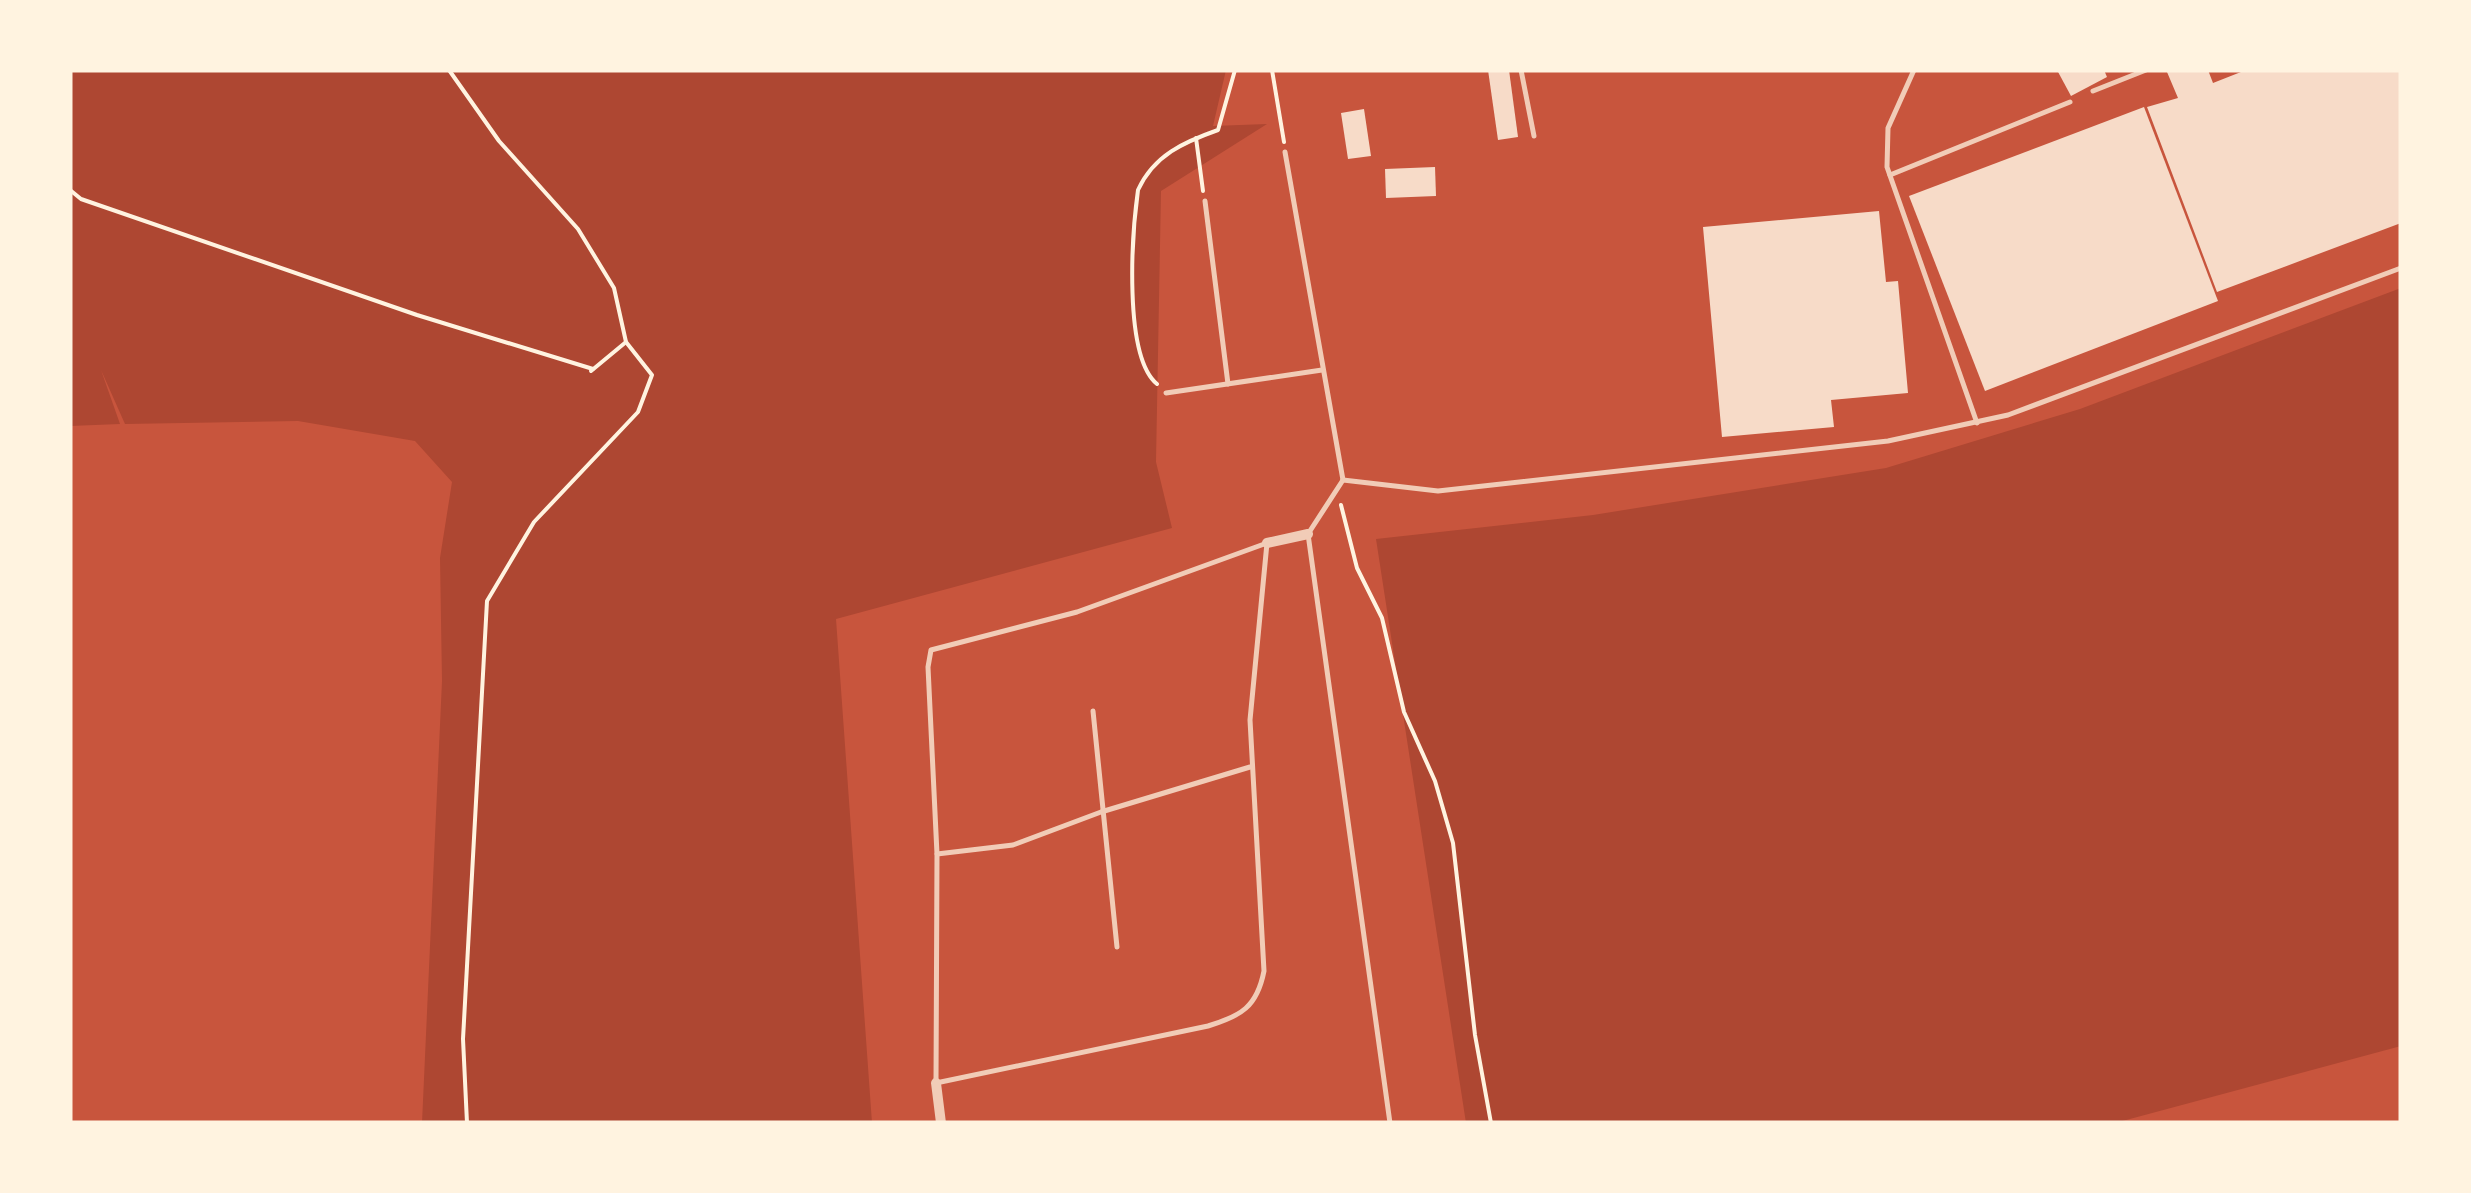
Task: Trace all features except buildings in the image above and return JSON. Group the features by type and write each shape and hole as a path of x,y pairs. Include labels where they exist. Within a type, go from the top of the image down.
{"street":[{"path":"1267,543 1308,534"},
{"path":"936,1083 942,1123"}],"lane":[{"path":"1521,70 1534,136"},
{"path":"1914,70 1888,128 1890,175 1977,423"},
{"path":"2093,91 2146,70"},
{"path":"1890,175 2070,102"},
{"path":"1285,152 1343,480 1308,534 1390,1123"},
{"path":"1205,201 1228,384"},
{"path":"1343,480 1438,491 1888,441 1977,423 2134,371 2401,268"},
{"path":"1166,394 1322,370"},
{"path":"1267,543 1254,666 1250,767 1264,971 1247,1011 1208,1026 936,1083 937,854 928,667 931,650 1077,612 1267,543"},
{"path":"1092,711 1118,946"},
{"path":"937,854 1013,845 1101,812 1250,767"}],"path":[{"path":"449,70 499,141 578,229 614,288 626,342 652,375 638,412 534,522 487,601 464,1039 467,1123"},
{"path":"1166,394 1149,377 1134,341 1136,208 1145,174 1174,148 1218,130 1235,70"},
{"path":"1272,70 1285,152"},
{"path":"1196,138 1205,201"},
{"path":"70,190 81,200 417,315 592,370 626,342"},
{"path":"1343,480 1340,503 1358,568 1382,618 1404,712 1435,781 1453,844 1491,1123"}],"shaded area":[{"path":"70,70 1226,70 1213,126 1267,124 1161,191 1156,462 1172,528 836,619 872,1123 422,1123 442,681 440,558 452,482 415,441 298,421 125,424 101,370 120,424 70,426"},
{"path":"2401,288 2401,1046 2115,1123 1466,1123 1376,539 1593,515 1886,468 2080,409"}]}
